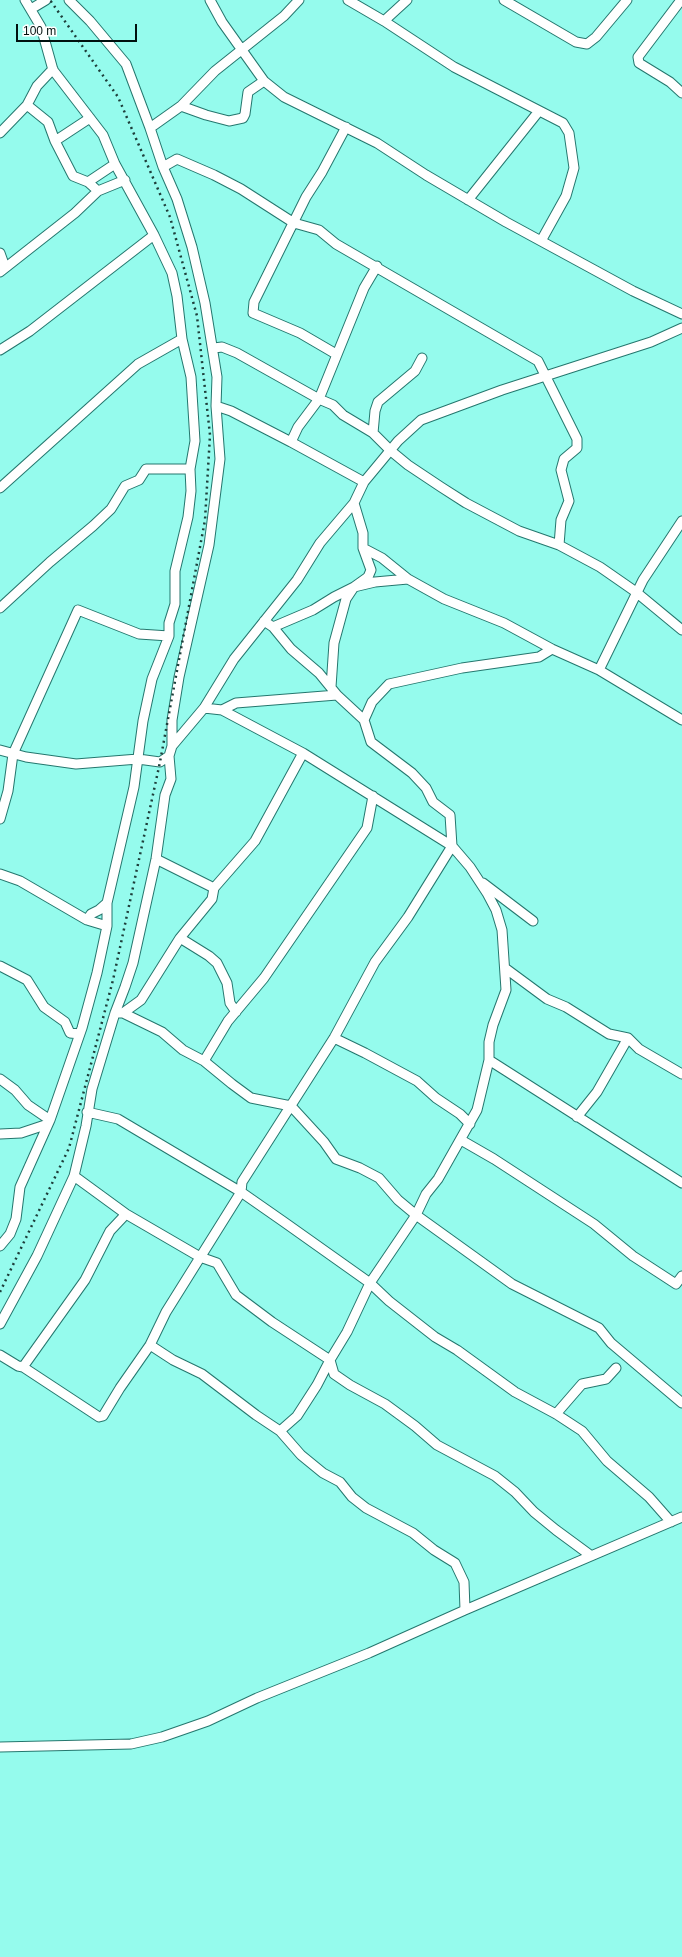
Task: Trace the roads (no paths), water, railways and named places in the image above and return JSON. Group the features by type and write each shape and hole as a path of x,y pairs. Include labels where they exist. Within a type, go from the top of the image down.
{"street":[{"path":"0,1246 10,1234 16,1219 20,1188 49,1122 80,1034 97,973 107,926 107,903 123,837 138,759 140,735 152,679 169,636 169,623 175,604 175,571 188,517 191,491 190,470 195,441 191,377 182,339 177,296 172,273 154,235 115,164 103,135 53,69 40,28 25,0"},
{"path":"31,9 46,0"},
{"path":"0,1324 38,1256 74,1176 86,1126 87,1112 92,1089 119,1013 119,1003 133,962 156,859 165,795 171,779 169,756 172,746 172,720 179,677 201,584 220,459 216,406 217,377 214,348 192,247 177,199 163,167 126,64 90,21 69,0"},
{"path":"210,0 222,22 264,81 284,97 377,142 468,200 633,291 682,314"},
{"path":"150,128 181,106 215,71 284,16 299,0"},
{"path":"348,0 384,21 454,67 563,123 569,133 574,168 566,196 541,241"},
{"path":"384,21 407,0"},
{"path":"504,0 576,42 587,44 596,37 627,0"},
{"path":"681,0 638,56 639,62 670,82 682,93"},
{"path":"0,133 27,105 37,86 53,69"},
{"path":"181,106 206,115 229,120 243,118 245,114 248,92 264,81"},
{"path":"27,105 48,122 55,141 73,176 88,182 98,191"},
{"path":"468,200 539,111"},
{"path":"55,141 90,118"},
{"path":"336,354 300,333 253,313 254,302 294,223 346,127"},
{"path":"163,167 177,159 241,189 294,223 319,230 336,244 377,266 538,361 577,439 577,448 564,459 561,470 569,501 561,520 559,545"},
{"path":"88,182 115,164"},
{"path":"2,269 75,213 98,191 124,180"},
{"path":"0,350 30,331 154,235"},
{"path":"0,253 2,269"},
{"path":"291,442 298,426 319,400 336,354 364,288 377,266"},
{"path":"172,746 204,708 234,659 297,580 320,543 354,503 364,482 421,420 546,375 651,342 682,328"},
{"path":"0,488 138,364 182,339"},
{"path":"214,348 222,347 238,353 319,400 333,405 342,415 373,433 408,465 466,503 519,531 559,545 600,567 636,592 682,630"},
{"path":"373,433 375,411 378,402 415,371 422,358"},
{"path":"216,406 231,411 364,482"},
{"path":"0,608 111,509 125,486 139,480 146,469 190,470"},
{"path":"331,687 334,643 346,599 354,587 368,576 371,570 363,548 363,532 354,503"},
{"path":"599,670 636,592 682,521"},
{"path":"363,548 382,558 408,579 444,599 504,623 552,649 599,670 682,720"},
{"path":"273,627 313,610 334,596 354,587 375,582 408,579"},
{"path":"0,819 8,791 13,754 78,610 139,634 169,636"},
{"path":"0,1355 99,1417 103,1416 120,1388 150,1345 166,1312 241,1192 242,1182 334,1038 375,962 408,917 452,846 450,815 433,802 426,788 412,773 371,742 364,720 337,695 319,673 291,649 273,627 264,621"},
{"path":"364,720 372,702 389,684 462,668 539,657 552,649"},
{"path":"222,710 236,703 337,695"},
{"path":"204,708 222,710 303,754 452,846 478,879 496,910 502,930 506,990 493,1025 489,1042 489,1060 477,1110 438,1179 426,1194 416,1215 370,1283 347,1332 330,1360 318,1385 297,1416 280,1431"},
{"path":"0,750 13,754 76,764 138,759 160,762 169,756"},
{"path":"119,1013 141,1000 180,938 212,899 214,888 255,841 303,754"},
{"path":"204,1061 215,1040 264,978 367,828 373,796"},
{"path":"156,859 214,888"},
{"path":"0,874 20,882 88,920 107,926"},
{"path":"478,879 533,921"},
{"path":"88,920 91,914 99,910 107,903"},
{"path":"180,938 218,963 227,983 230,1003 236,1012"},
{"path":"0,966 27,980 44,1007 65,1022 70,1033 80,1034"},
{"path":"505,968 547,999 566,1007 609,1034 628,1038 639,1049 682,1074"},
{"path":"119,1013 162,1032 183,1050 204,1061 251,1098 291,1106 324,1142 336,1159 360,1168 379,1178 398,1200 416,1215 512,1284 598,1328 611,1343 682,1403"},
{"path":"334,1038 417,1081 436,1098 460,1114 470,1124"},
{"path":"576,1117 597,1092 628,1038"},
{"path":"489,1060 625,1149 660,1168 682,1184"},
{"path":"0,1079 15,1090 28,1105 49,1122"},
{"path":"87,1112 118,1119 241,1192 370,1283 389,1301 435,1338 457,1350 514,1392 556,1414 582,1431 607,1461 649,1497 671,1522"},
{"path":"0,1134 21,1133 49,1122"},
{"path":"461,1140 494,1159 594,1224 633,1256 679,1287 682,1276"},
{"path":"74,1176 126,1214 200,1257 218,1263 236,1295 272,1322 330,1360 334,1374 350,1385 385,1404 415,1426 437,1445 495,1476 515,1492 545,1521 590,1555"},
{"path":"23,1368 85,1280 110,1231 126,1214"},
{"path":"150,1345 173,1360 202,1374 256,1415 280,1431 300,1455 323,1473 340,1482 352,1497 366,1508 413,1533 434,1550 455,1563 466,1589 465,1610"},
{"path":"556,1414 582,1384 606,1379 616,1368"},
{"path":"0,1747 130,1744 162,1737 208,1722 257,1698 369,1653 682,1516"}],"railway":[{"path":"0,1292 69,1148 113,980 160,762 205,520 210,435 197,316 170,217 118,97 50,0"}]}
